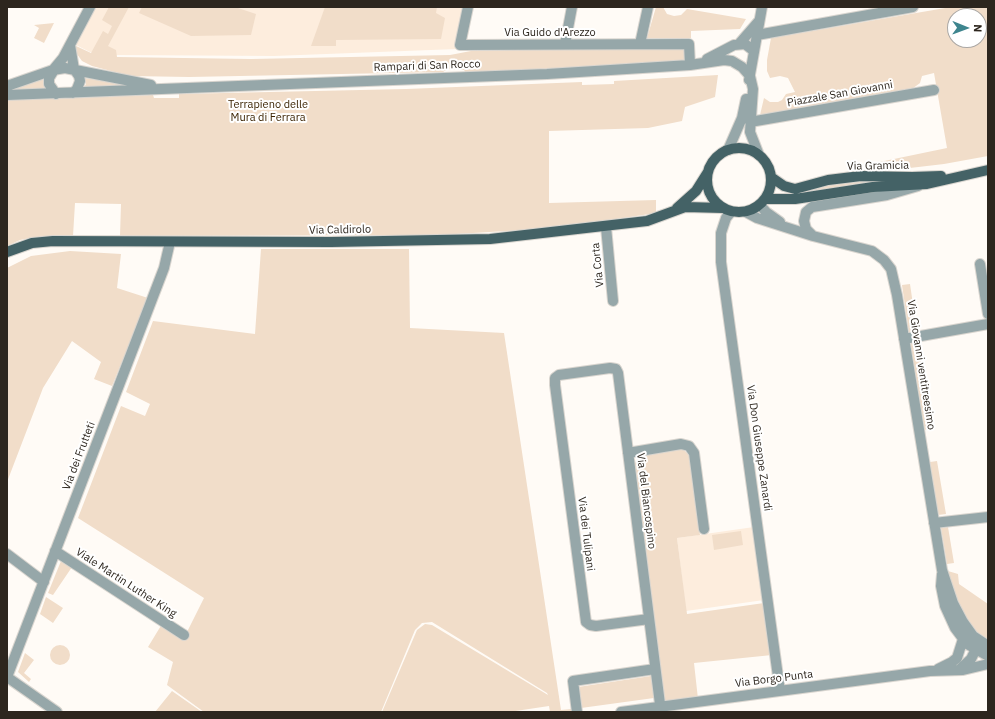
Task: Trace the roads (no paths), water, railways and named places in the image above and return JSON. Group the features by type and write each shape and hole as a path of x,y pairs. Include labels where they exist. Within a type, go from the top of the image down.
{"main road":[{"path":"745,149 759,155 769,167 771,177 770,191 763,202 746,212 727,210 715,202 708,189 709,169 718,156 728,150 745,149"},
{"name":"Via Caldirolo","path":"672,212 696,191 709,169"},
{"name":"Via Gramicia","path":"763,202 795,199 873,187 922,185 988,170"},
{"name":"Via Gramicia","path":"771,177 784,186 795,189 828,180 861,176 912,177 965,174"},
{"name":"Via Caldirolo","path":"7,252 32,243 53,241 170,242 466,240 606,227 648,221 694,206 727,210"}],"street":[{"path":"56,94 49,84 49,78 70,45 90,7"},
{"name":"Via Guido d'Arezzo","path":"468,7 460,45 689,44 690,65"},
{"path":"565,44 572,7"},
{"path":"640,44 648,7"},
{"path":"728,150 742,118 762,7"},
{"path":"757,35 859,12 913,7"},
{"name":"Rampari di San Rocco","path":"690,65 739,44 759,21"},
{"path":"739,44 746,44 754,51"},
{"path":"70,45 74,69 79,76 80,81 77,89 73,93"},
{"name":"Rampari di San Rocco","path":"7,95 547,74 690,65 715,60 732,61 742,67 750,76"},
{"name":"Rampari di San Rocco","path":"7,86 53,70 65,68 165,88"},
{"path":"750,76 753,89 750,122 751,138 759,155"},
{"name":"Piazzale San Giovanni","path":"750,122 934,90"},
{"name":"Via Gramicia","path":"812,236 806,229 804,221 806,212 812,207 888,195 922,185"},
{"name":"Via Giovanni ventitreesimo","path":"763,202 772,217 796,230"},
{"name":"Via Don Giuseppe Zanardi","path":"727,210 722,233 721,262 780,691"},
{"name":"Via Giovanni ventitreesimo","path":"746,212 757,218 812,236 872,251 884,260 891,269 895,281 942,570 959,614 981,646"},
{"name":"Via Corta","path":"606,227 613,301"},
{"name":"Via dei Frutteti","path":"7,677 164,268 170,242"},
{"path":"980,264 988,314"},
{"path":"904,339 988,324"},
{"name":"Via del Biancospino","path":"555,386 555,378 559,375 610,368 616,369 618,373 660,709"},
{"name":"Via dei Tulipani","path":"555,386 586,622 590,625 596,626 649,619"},
{"path":"628,452 681,444 690,446 694,454 704,529"},
{"path":"934,523 988,517"},
{"name":"Viale Martin Luther King","path":"55,551 184,635"},
{"path":"7,554 44,582"},
{"name":"Via Giovanni ventitreesimo","path":"942,570 941,586 945,606 955,628 963,639 981,646"},
{"path":"955,666 963,639"},
{"path":"981,646 988,656"},
{"name":"Via Borgo Punta","path":"955,666 981,646"},
{"name":"Via Borgo Punta","path":"621,712 660,709 930,671 955,666 988,664"},
{"path":"578,712 573,681 655,669"},
{"path":"7,677 57,712"}],"park label":[{"name":"Terrapieno delle Mura di Ferrara","path":"268,111"}]}
